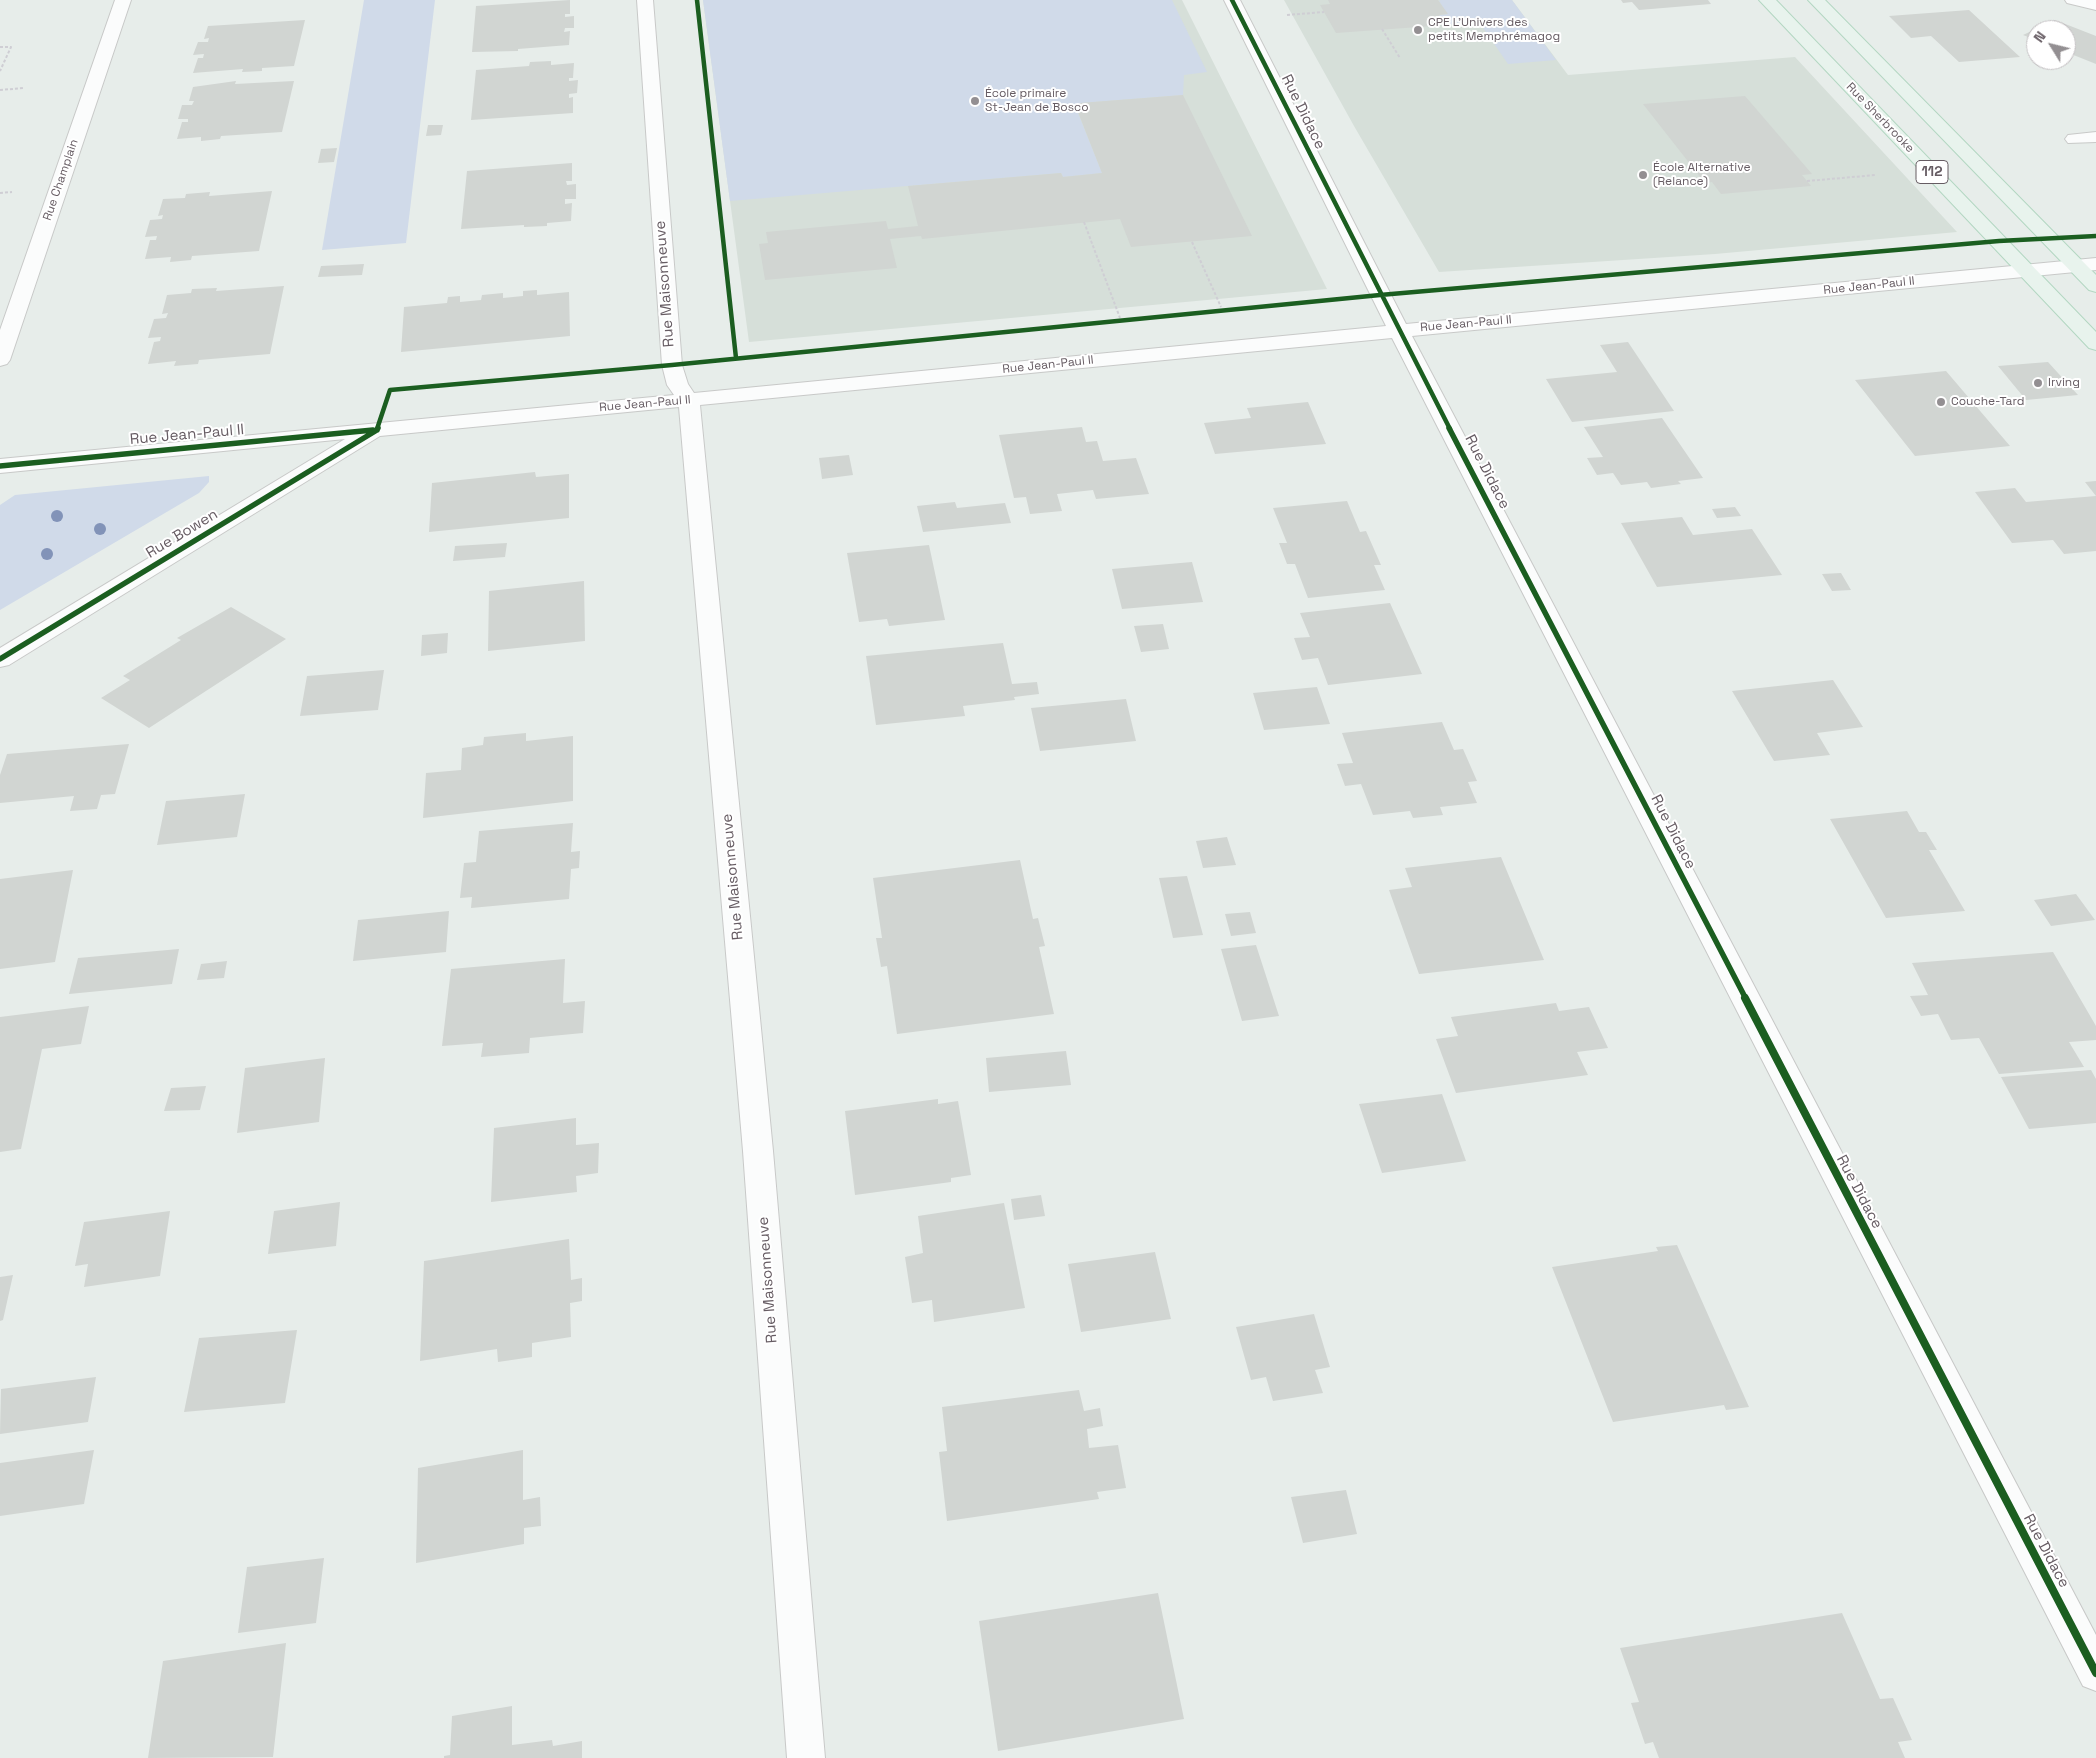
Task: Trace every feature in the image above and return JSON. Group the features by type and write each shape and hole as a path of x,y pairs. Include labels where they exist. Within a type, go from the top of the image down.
{"main road":[{"name":"Rue Sherbrooke","path":"1767,0 2096,344"},
{"name":"112","path":"1816,0 2086,265 2096,286"}],"street":[{"name":"Rue Champlain","path":"0,360 123,0"},
{"name":"Rue Maisonneuve","path":"645,0 672,365 678,385 689,400 758,1151 806,1758"},
{"name":"Rue Didace","path":"1232,0 1400,331 2096,1674"},
{"path":"2073,0 2096,5"},
{"path":"2074,139 2096,138"},
{"name":"Rue Jean-Paul II","path":"0,466 2086,265"},
{"name":"Rue Bowen","path":"0,659 377,430"}],"path":[{"path":"1382,29 1400,58"},
{"path":"0,47 10,46 0,71"},
{"path":"0,90 24,88"},
{"path":"1807,181 1931,171"},
{"path":"1084,222 1121,320"},
{"path":"1192,242 1223,310"},
{"path":"1214,312 1233,310"},
{"path":"1112,322 1130,320"}],"shaded area":[{"path":"364,0 435,0 406,243 322,250"},
{"name":"École primaire St-Jean de Bosco","path":"703,0 1182,0 1327,289 749,342"},
{"path":"703,0 1172,0 1207,72 1184,75 1183,95 1081,103 1084,112 1078,113 1102,173 1063,177 1061,173 730,201"},
{"name":"École Alternative (Relance)","path":"1284,0 1512,0 1568,75 1795,57 1957,232 1715,254 1439,272 1354,126"},
{"path":"1441,0 1512,0 1556,60 1508,64 1479,22 1446,25 1439,15 1447,14 1439,1"},
{"path":"209,476 209,482 199,493 0,610 0,505 15,495"}],"building":[{"path":"570,0 570,14 565,14 565,17 574,16 574,28 565,28 564,32 570,31 569,45 518,49 518,51 472,52 476,6"},
{"path":"1328,0 1438,0 1448,14 1439,15 1446,25 1336,33 1320,5 1330,4"},
{"path":"1621,0 1708,0 1711,4 1639,10 1632,2 1623,3"},
{"path":"1969,10 2020,57 1959,62 1931,36 1911,38 1889,16"},
{"path":"305,20 294,66 262,68 262,71 242,72 243,69 193,73 198,58 203,58 204,54 193,55 198,42 208,42 209,38 204,39 208,26"},
{"path":"2076,28 2096,36 2096,64 2076,56"},
{"path":"551,61 551,65 574,63 573,78 569,78 569,81 578,80 577,93 569,94 569,98 573,97 573,113 471,120 476,70 529,66 530,62"},
{"path":"236,81 235,84 294,81 282,132 221,136 220,139 201,141 201,137 177,139 182,122 188,122 188,119 178,119 182,105 192,105 194,101 189,101 193,87"},
{"name":"École primaire St-Jean de Bosco","path":"1183,95 1252,236 1131,247 1120,219 922,239 921,236 890,239 897,268 765,280 759,244 768,243 766,232 886,221 888,229 918,226 908,186 1061,173 1063,177 1102,173 1078,112 1084,112 1080,103"},
{"path":"1745,96 1812,174 1802,175 1811,186 1721,194 1712,182 1705,183 1643,104"},
{"path":"428,125 443,125 441,135 426,136"},
{"path":"337,148 334,162 318,163 321,149"},
{"path":"572,163 572,181 566,181 567,185 576,184 576,199 565,199 565,204 572,203 571,221 547,223 547,226 524,227 524,225 461,229 467,171"},
{"path":"272,191 259,251 192,256 191,260 170,262 171,257 145,259 150,240 156,240 157,236 145,237 150,220 162,219 163,215 158,216 163,199 185,198 186,194 210,192 209,196"},
{"path":"364,264 362,275 318,277 321,266"},
{"path":"284,286 270,354 199,360 198,364 174,366 176,361 148,364 154,342 160,341 161,337 148,338 154,319 166,318 168,313 162,314 167,295 191,293 192,289 217,288 216,291"},
{"path":"537,290 537,295 569,292 570,336 401,352 404,307 447,303 448,297 460,296 460,302 481,300 482,295 503,293 503,298 523,296 523,291"},
{"path":"1628,342 1674,411 1572,422 1546,379 1617,372 1600,345"},
{"path":"2048,362 2078,395 2026,400 1998,366"},
{"path":"1946,371 2010,446 1915,456 1855,380"},
{"path":"1308,402 1326,444 1215,454 1204,423 1251,418 1247,408"},
{"path":"1662,418 1703,478 1678,481 1681,484 1651,488 1647,482 1621,485 1613,473 1597,475 1587,458 1603,457 1584,427"},
{"path":"1082,427 1086,442 1097,441 1103,461 1136,458 1149,494 1096,499 1093,490 1057,494 1062,511 1030,514 1026,497 1014,498 999,435"},
{"path":"849,455 853,475 822,479 819,458"},
{"path":"535,472 536,477 569,474 569,518 429,532 432,483"},
{"path":"2096,481 2096,496 2085,482"},
{"path":"2015,488 2026,502 2096,496 2096,551 2064,554 2053,540 2012,543 1975,492"},
{"path":"1347,501 1360,532 1366,531 1381,565 1374,565 1385,590 1308,598 1295,564 1287,564 1279,543 1287,543 1273,508"},
{"path":"955,502 957,508 1005,503 1011,523 923,532 917,506"},
{"path":"1735,507 1741,516 1717,518 1712,509"},
{"path":"1682,517 1693,535 1752,529 1782,575 1657,587 1621,523"},
{"path":"507,543 505,557 453,561 455,546"},
{"path":"929,545 945,620 889,626 887,619 859,622 847,553"},
{"path":"1192,562 1203,602 1122,609 1112,569"},
{"path":"1841,573 1851,590 1832,591 1822,574"},
{"path":"584,581 585,641 488,651 489,591"},
{"path":"1390,603 1422,674 1328,685 1318,658 1302,660 1294,638 1310,637 1300,613"},
{"path":"231,607 286,639 149,728 101,698 130,680 123,676 181,640 177,638"},
{"path":"1163,624 1169,649 1141,652 1134,626"},
{"path":"448,633 447,653 421,656 422,635"},
{"path":"1003,643 1012,684 1037,682 1039,694 1014,697 1015,700 963,706 965,716 876,725 866,656"},
{"path":"384,670 378,710 300,716 307,676"},
{"path":"1833,680 1863,727 1817,733 1830,755 1774,761 1732,691"},
{"path":"1317,687 1330,724 1264,730 1253,693"},
{"path":"1126,699 1136,741 1040,751 1031,708"},
{"path":"1442,722 1454,750 1463,749 1477,781 1468,782 1477,803 1440,807 1443,815 1413,818 1410,811 1373,815 1361,784 1345,786 1337,764 1353,763 1342,733"},
{"path":"526,733 526,741 573,736 573,801 423,818 426,773 461,770 462,748 483,745 484,737"},
{"path":"129,744 115,794 101,795 97,809 70,811 74,796 0,803 0,775 7,754"},
{"path":"245,794 237,837 157,845 166,801"},
{"path":"1907,811 1919,832 1926,832 1937,850 1929,850 1965,911 1886,918 1830,819"},
{"path":"573,823 571,852 580,851 579,868 571,869 569,899 471,908 472,897 460,898 464,863 476,862 479,831"},
{"path":"1227,837 1236,865 1203,868 1196,841"},
{"path":"1501,857 1544,960 1419,974 1389,890 1412,887 1405,868"},
{"path":"1020,860 1033,919 1038,918 1045,946 1039,947 1054,1014 897,1034 887,966 881,967 876,938 882,938 873,878"},
{"path":"73,870 55,962 0,969 0,879"},
{"path":"1187,876 1203,935 1173,938 1159,878"},
{"path":"2076,894 2095,920 2051,926 2034,900"},
{"path":"449,911 446,952 353,961 358,920"},
{"path":"1250,912 1256,933 1231,936 1225,914"},
{"path":"1256,945 1279,1016 1242,1021 1221,949"},
{"path":"179,949 172,984 69,994 78,958"},
{"path":"2053,952 2096,1026 2096,1040 2069,1042 2084,1067 1999,1074 1979,1038 1951,1040 1938,1014 1921,1016 1910,996 1928,995 1912,963"},
{"path":"565,959 563,1003 585,1001 583,1033 530,1038 529,1053 481,1057 483,1043 442,1046 451,969"},
{"path":"227,961 224,978 197,980 201,964"},
{"path":"1556,1003 1559,1011 1589,1007 1608,1048 1577,1052 1588,1075 1456,1093 1436,1039 1458,1036 1451,1017"},
{"path":"89,1006 81,1044 42,1049 21,1149 0,1152 0,1017"},
{"path":"1066,1051 1071,1085 989,1092 986,1058"},
{"path":"325,1058 319,1122 237,1133 245,1068"},
{"path":"2091,1070 2096,1079 2096,1123 2029,1129 2001,1077"},
{"path":"206,1086 200,1110 164,1111 171,1088"},
{"path":"1442,1094 1466,1161 1382,1173 1359,1104"},
{"path":"938,1099 938,1104 958,1101 971,1175 951,1178 951,1182 855,1195 845,1111"},
{"path":"576,1118 576,1145 599,1143 598,1173 576,1176 577,1192 491,1202 494,1128"},
{"path":"1041,1195 1045,1216 1014,1220 1011,1199"},
{"path":"340,1202 336,1246 268,1254 274,1211"},
{"path":"1004,1203 1025,1308 934,1322 932,1300 912,1303 905,1257 923,1253 918,1216"},
{"path":"170,1211 160,1276 84,1287 88,1264 75,1266 84,1222"},
{"path":"569,1239 571,1280 582,1278 582,1301 570,1303 571,1337 532,1343 532,1357 498,1362 497,1349 420,1361 424,1261"},
{"path":"1677,1245 1749,1407 1726,1410 1724,1405 1613,1422 1552,1267 1658,1251 1656,1247"},
{"path":"1155,1252 1171,1319 1081,1332 1068,1264"},
{"path":"13,1275 3,1320 0,1321 0,1277"},
{"path":"1314,1314 1330,1367 1315,1370 1323,1393 1273,1401 1266,1377 1251,1380 1236,1327"},
{"path":"297,1330 285,1403 184,1412 199,1338"},
{"path":"96,1377 88,1422 0,1434 1,1389"},
{"path":"1079,1390 1084,1411 1100,1408 1103,1426 1087,1429 1089,1448 1118,1445 1126,1488 1097,1492 1099,1499 947,1521 939,1452 947,1451 942,1407"},
{"path":"94,1450 84,1504 0,1516 0,1463"},
{"path":"523,1450 523,1500 540,1497 541,1526 524,1528 524,1544 416,1563 418,1468"},
{"path":"1346,1490 1357,1534 1303,1543 1291,1497"},
{"path":"324,1558 316,1623 238,1633 247,1567"},
{"path":"1158,1593 1184,1719 998,1751 979,1621"},
{"path":"1842,1613 1880,1699 1893,1698 1912,1740 1898,1742 1905,1758 1659,1758 1653,1742 1645,1744 1631,1703 1639,1702 1620,1648"},
{"path":"286,1643 273,1757 148,1758 163,1661"},
{"path":"512,1706 512,1745 552,1740 553,1746 582,1741 582,1758 444,1758 444,1756 450,1755 452,1716"}],"cycle path":[{"path":"697,0 736,358"},
{"path":"1232,0 1380,295 2096,1673"},
{"path":"377,430 390,390 672,365 1380,295 1999,241 2096,236"},
{"path":"0,466 373,430"},
{"path":"0,659 377,430"}],"place":[{"name":"CPE L’Univers des petits Memphrémagog","path":"1418,30"},
{"name":"École primaire St-Jean de Bosco","path":"975,101"},
{"name":"École Alternative (Relance)","path":"1643,175"},
{"name":"Irving","path":"2038,383"},
{"name":"Couche-Tard","path":"1941,402"}]}
